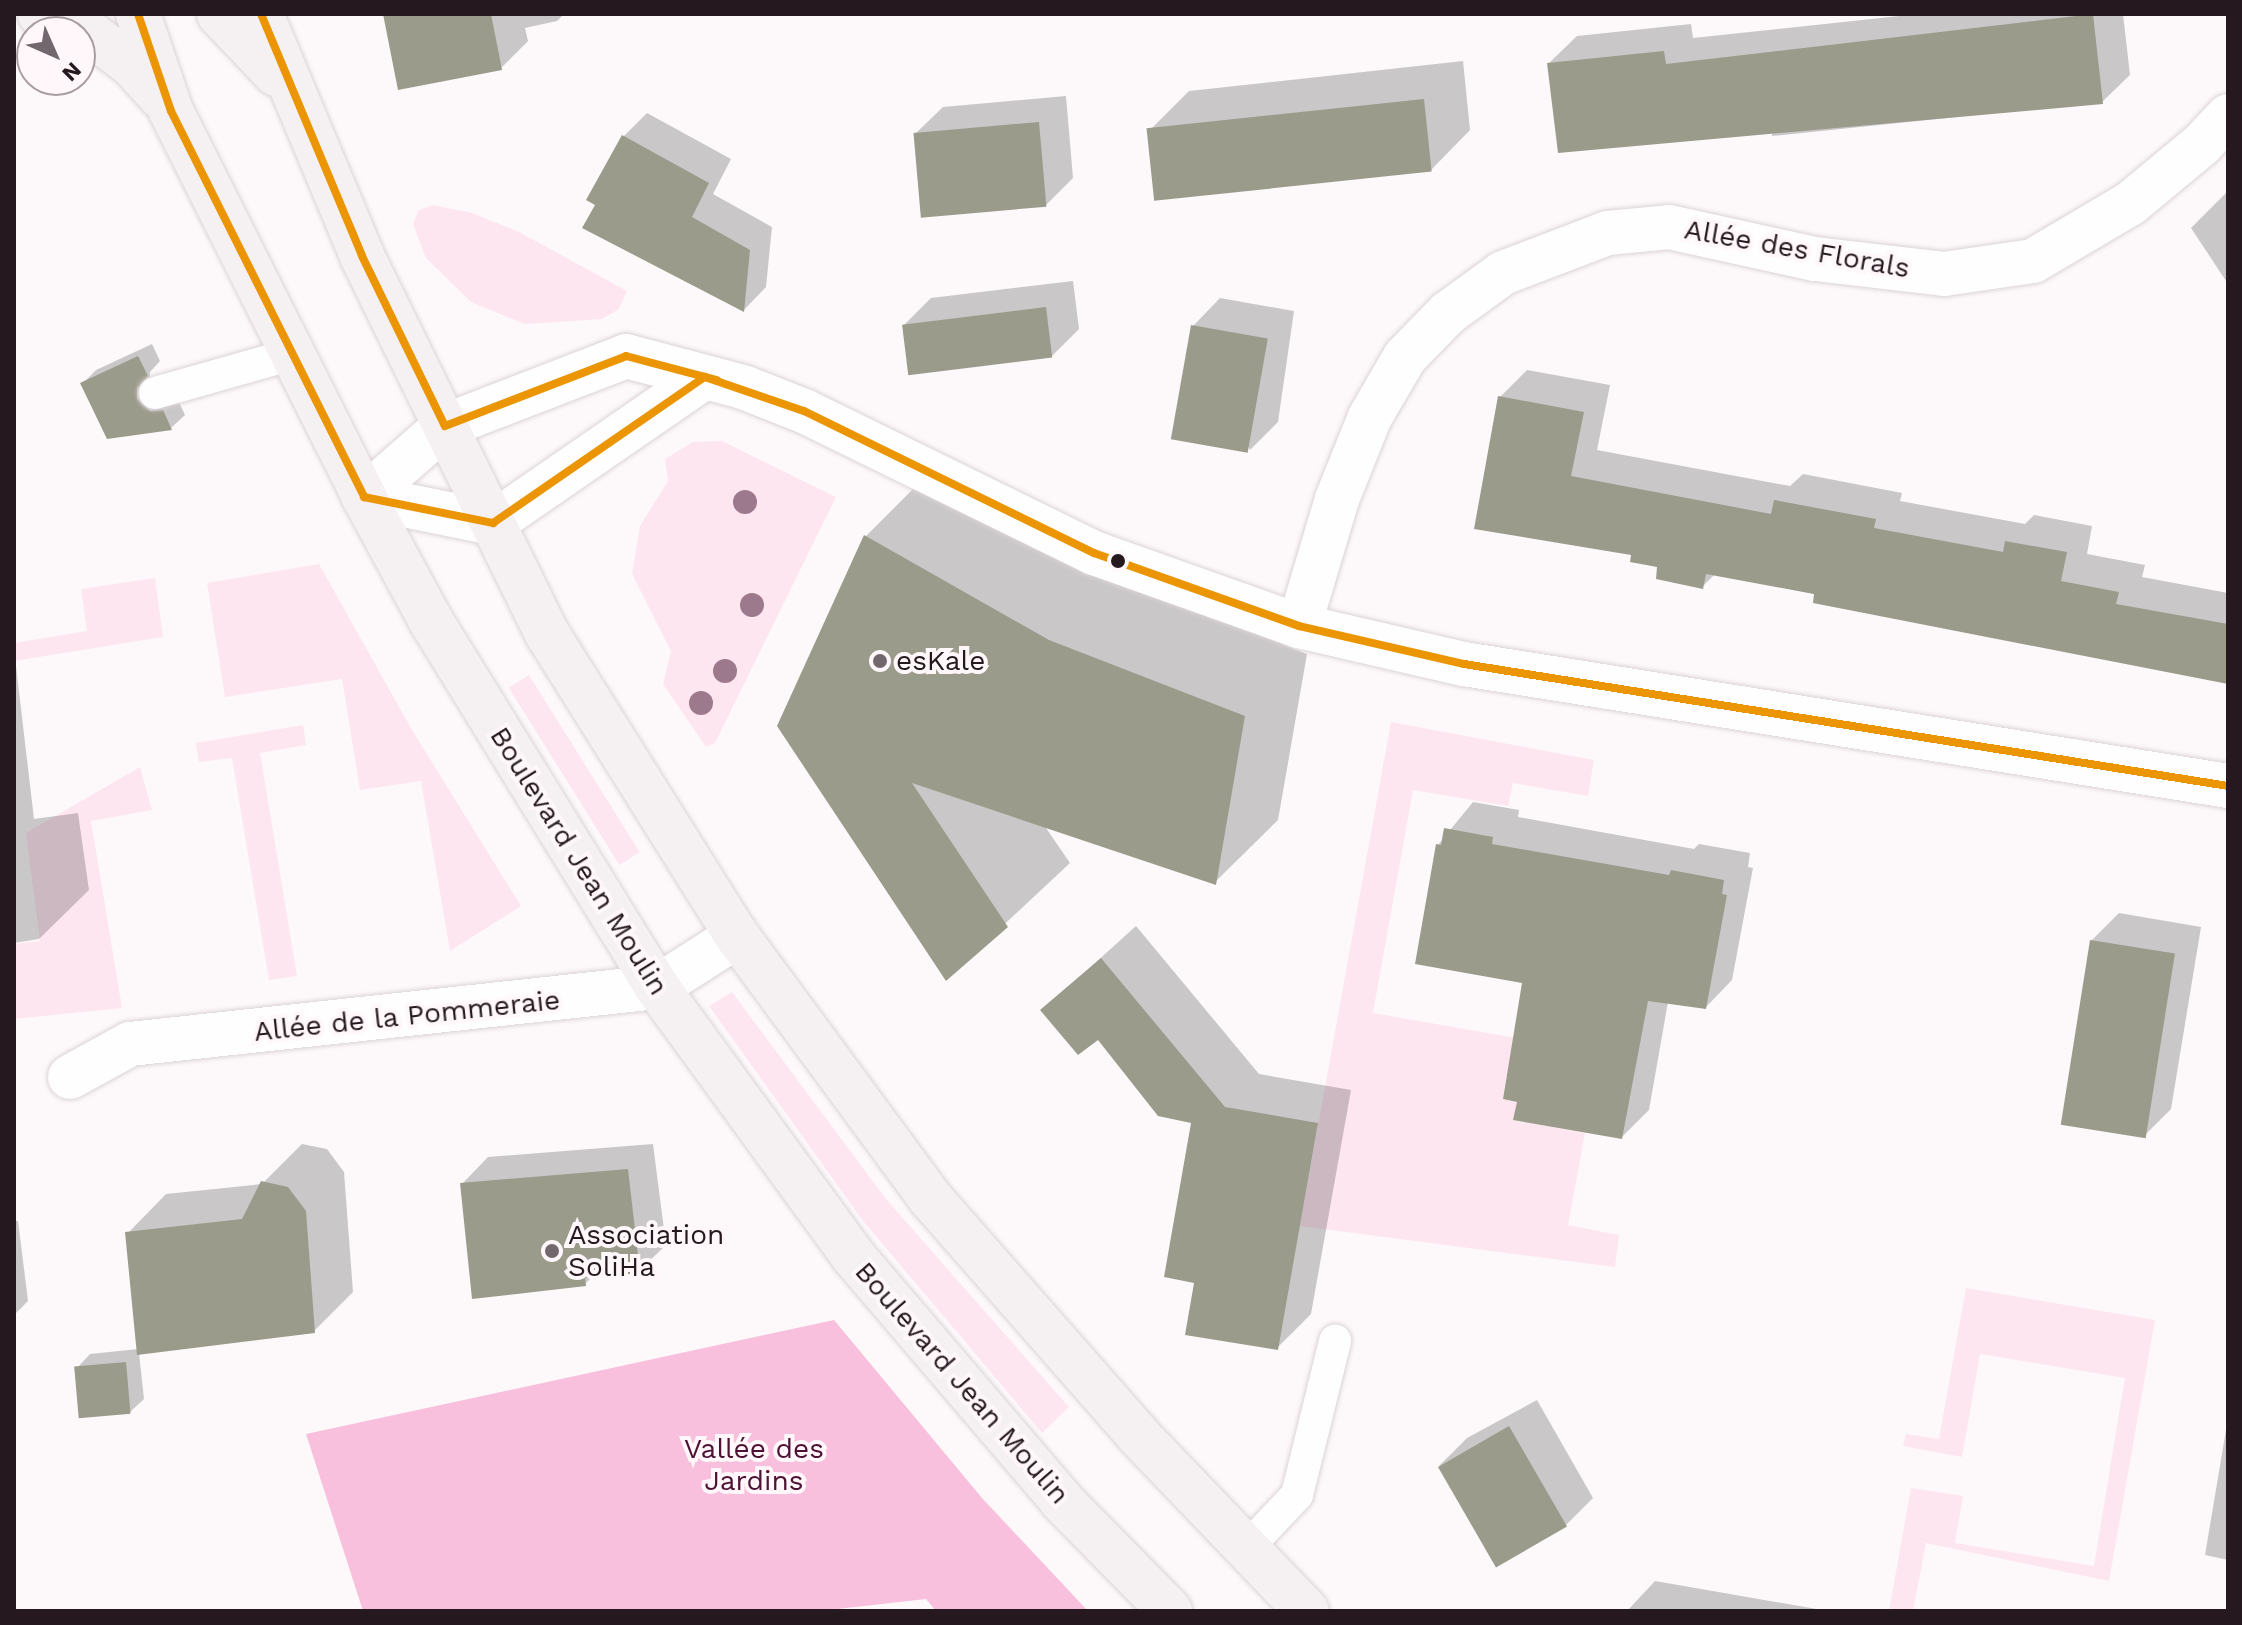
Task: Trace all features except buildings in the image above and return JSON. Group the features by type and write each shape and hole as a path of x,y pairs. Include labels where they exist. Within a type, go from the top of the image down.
{"main road":[{"path":"40,14 92,35 131,64 171,111"},
{"name":"Boulevard Jean Moulin","path":"138,14 171,111 364,497 431,621 657,987 853,1256 1062,1501 1170,1611"},
{"path":"219,14 286,84"},
{"path":"261,14 286,84 445,426 548,635 737,936 931,1199 1244,1551 1307,1611"}],"street":[{"name":"Allée des Florals","path":"1299,626 1337,499 1370,417 1405,357 1448,313 1503,273 1608,233 1669,227 1717,233 1815,259 1944,274 2033,261 2131,203 2228,116"},
{"path":"364,497 445,426 626,356 705,377 804,411 1094,553 1299,626 1464,664 2228,786"},
{"path":"364,497 493,523 705,377"},
{"name":"Allée de la Pommeraie","path":"70,1077 130,1044 657,987 737,936"}],"lane":[{"path":"155,393 293,354"},
{"path":"1244,1551 1297,1495 1335,1341"}],"shaded area":[{"path":"433,205 472,213 519,232 627,291 619,309 602,319 525,324 471,302 426,258 413,224 419,210"},
{"path":"722,441 836,497 715,743 706,747 663,684 671,651 632,574 640,526 668,481 665,459 693,442"},
{"path":"319,564 412,730 521,906 450,951 421,781 360,790 342,679 225,697 207,583"},
{"path":"155,578 163,637 14,661 14,643 87,631 81,589"},
{"path":"529,675 640,852 619,865 509,688"},
{"path":"1391,722 1594,760 1588,796 1513,783 1508,806 1413,790 1373,1013 1528,1040 1521,1074 1507,1072 1503,1099 1517,1102 1514,1120 1585,1133 1568,1225 1619,1235 1615,1267 1300,1226"},
{"path":"303,725 306,745 260,753 297,976 269,980 232,758 199,762 196,743"},
{"path":"140,767 152,810 91,821 122,1008 14,1019 14,944 40,941 26,833"},
{"path":"732,992 886,1199 1069,1407 1042,1433 863,1221 709,1006"},
{"path":"1966,1288 2155,1320 2109,1581 1926,1543 1913,1611 1889,1611 1911,1488 1963,1496 1955,1543 2094,1566 2125,1378 1980,1354 1962,1457 1903,1446 1906,1434 1939,1439"}],"green space":[{"name":"Vallée des Jardins","path":"834,1320 982,1498 1088,1611 936,1611 926,1599 820,1611 363,1611 306,1434"}],"transit line":[{"path":"138,14 171,111 364,497"},
{"path":"261,14 362,256 445,426"},
{"path":"445,426 626,356 717,380"},
{"path":"364,497 493,523 705,377 804,411 1094,553 1299,626 1464,664 2228,786"}],"place":[{"name":"esKale","path":"880,661"},
{"name":"Association SoliHa","path":"552,1251"}]}
